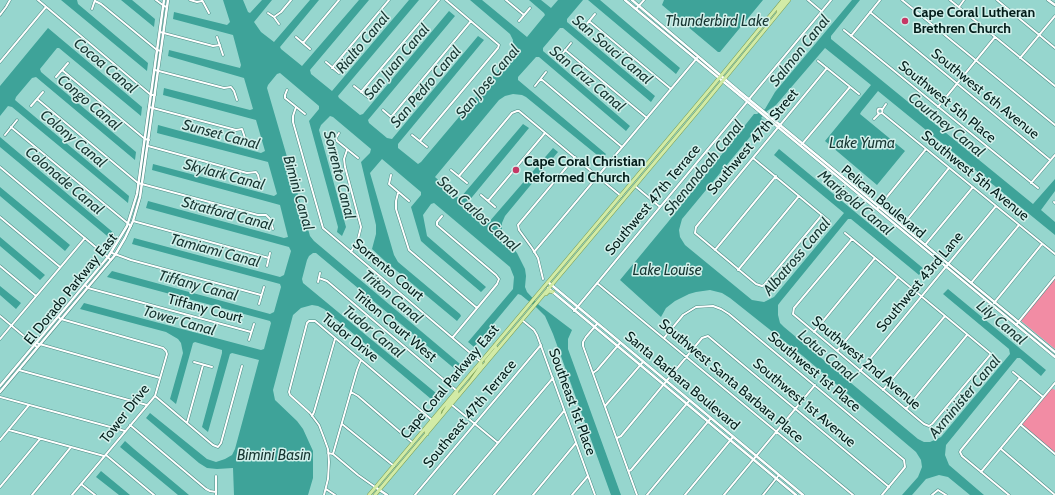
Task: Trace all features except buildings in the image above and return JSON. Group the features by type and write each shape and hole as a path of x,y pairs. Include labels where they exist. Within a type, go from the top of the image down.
{"main road":[{"path":"581,250 582,246 595,227 777,14 779,8 786,0"},
{"path":"538,302 635,186 786,0"},
{"path":"635,186 635,182 648,167 649,162"},
{"path":"607,219 620,200 621,196"},
{"name":"Cape Coral Parkway East","path":"368,495 595,227"},
{"path":"538,302 548,292 553,292"},
{"name":"Cape Coral Parkway East","path":"375,495 538,302"},
{"path":"486,364 487,359 496,349 495,345"},
{"path":"470,383 482,365 481,362"},
{"path":"444,414 445,409 457,394 457,391"},
{"path":"427,434 426,432 439,415 440,411"}],"street":[{"path":"0,15 10,0"},
{"path":"38,0 153,95"},
{"path":"156,0 167,7"},
{"name":"El Dorado Parkway East","path":"60,318 85,285 110,258 115,255 138,207 153,108 157,50 164,0"},
{"name":"El Dorado Parkway East","path":"132,221 149,108 158,71 168,0"},
{"path":"190,0 197,2 202,0 209,13"},
{"path":"274,17 281,12 291,0"},
{"path":"303,43 339,0"},
{"path":"332,68 389,0"},
{"path":"361,92 439,0"},
{"path":"420,141 499,45 446,0"},
{"path":"506,0 524,15"},
{"name":"Pelican Boulevard","path":"625,0 696,60 722,79"},
{"name":"Pelican Boulevard","path":"632,0 748,101 879,206 1055,352"},
{"path":"636,9 644,0"},
{"path":"808,0 822,11"},
{"name":"Southwest 47th Terrace","path":"574,311 831,0"},
{"path":"851,36 880,0"},
{"path":"902,0 1055,125"},
{"path":"950,0 1055,86"},
{"path":"958,7 964,0"},
{"path":"997,0 1055,48"},
{"path":"1048,0 1055,5"},
{"path":"92,9 95,1 102,4 157,50 161,51"},
{"path":"0,62 46,7"},
{"path":"519,21 530,8"},
{"name":"Southwest 6th Avenue","path":"870,12 1050,160"},
{"path":"268,13 274,17 279,24"},
{"path":"585,26 595,14"},
{"path":"1020,58 1055,16"},
{"path":"391,117 471,21"},
{"path":"590,21 671,89"},
{"name":"Southwest 5th Place","path":"844,30 1038,188"},
{"path":"160,32 213,46 220,45"},
{"path":"218,37 223,55"},
{"path":"296,37 310,49"},
{"path":"938,107 995,37"},
{"path":"559,58 571,43"},
{"path":"565,50 647,118"},
{"path":"534,252 698,56"},
{"path":"818,61 859,94"},
{"path":"326,62 339,73"},
{"path":"56,77 68,63"},
{"name":"Southwest 47th Street","path":"715,250 696,235 695,229 827,68"},
{"path":"62,70 148,140"},
{"path":"155,70 225,88 231,87 237,100"},
{"path":"535,86 546,72"},
{"path":"541,79 622,147"},
{"path":"354,86 368,98"},
{"path":"800,146 850,87"},
{"path":"288,90 285,97 305,114"},
{"path":"31,106 43,92"},
{"path":"37,99 138,183 258,215 266,215 271,220 273,229"},
{"path":"874,119 886,104"},
{"name":"Sorrento Court","path":"296,107 293,122 322,226 350,252 481,362"},
{"path":"149,108 236,130 242,129 247,144"},
{"path":"383,110 398,122"},
{"path":"459,176 512,113 519,111 621,196"},
{"name":"Southwest 5th Avenue","path":"881,112 1055,254"},
{"path":"5,135 17,120"},
{"name":"Pelican Boulevard","path":"779,126 800,146 1055,357"},
{"path":"11,127 130,225"},
{"path":"339,133 336,138 337,141 358,158"},
{"path":"488,201 545,133"},
{"path":"412,135 427,147"},
{"path":"144,146 247,173 256,172 261,188"},
{"path":"877,209 926,149"},
{"path":"347,150 344,159 345,167 361,226 358,240 350,252"},
{"path":"1031,183 1055,155"},
{"path":"543,279 539,261 518,228 520,223 575,157"},
{"path":"753,158 829,221"},
{"path":"0,167 110,258"},
{"path":"900,228 949,168"},
{"path":"451,170 467,183"},
{"path":"391,175 389,184 409,202"},
{"path":"776,176 715,250 738,270 756,284 762,286 764,285 822,215"},
{"path":"635,186 660,207"},
{"path":"923,248 972,187"},
{"path":"398,193 396,209 409,250 477,308"},
{"path":"481,195 495,206"},
{"path":"738,270 799,196"},
{"name":"Southwest 43rd Lane","path":"860,371 996,206"},
{"path":"442,216 437,225 498,277 498,282 453,337"},
{"path":"0,217 60,267"},
{"path":"132,221 269,258"},
{"name":"El Dorado Parkway East","path":"0,392 37,345 88,288 110,258 130,225"},
{"path":"969,286 1019,225"},
{"path":"845,233 997,359"},
{"path":"0,339 85,238"},
{"name":"Southwest 2nd Avenue","path":"852,239 793,312 794,316 924,424 929,426 990,354"},
{"path":"992,305 1042,244"},
{"path":"112,253 261,295"},
{"path":"266,266 270,253"},
{"path":"814,332 875,258"},
{"path":"0,266 36,296"},
{"path":"318,282 320,273"},
{"path":"837,351 898,277"},
{"path":"1016,325 1055,277"},
{"name":"Triton Court West","path":"319,278 326,282 457,391"},
{"name":"Southwest Santa Barbara Place","path":"597,283 853,495"},
{"name":"Santa Barbara Boulevard","path":"547,284 577,307 802,495"},
{"name":"Tiffany Court","path":"85,285 88,288 251,332"},
{"path":"259,304 264,287"},
{"name":"Santa Barbara Boulevard","path":"550,287 553,292 574,311 796,495"},
{"name":"Southwest 1st Place","path":"664,338 683,315 690,310 702,306 713,306 726,312 904,460 906,464 904,469 889,487"},
{"path":"0,316 37,345 160,378"},
{"path":"883,390 944,316"},
{"name":"Tower Drive","path":"60,318 163,348 167,354 154,396 72,495"},
{"name":"Tudor Drive","path":"324,495 329,469 328,453 322,431 305,407 290,395 289,392 307,323 309,321 313,320 432,420"},
{"name":"Southeast 1st Place","path":"522,320 535,331 541,345 595,495"},
{"name":"Tiffany Court","path":"249,340 254,324"},
{"path":"597,324 583,342 637,495"},
{"path":"906,409 968,335"},
{"name":"Southwest 1st Avenue","path":"686,357 702,338 706,336 711,338 889,487"},
{"path":"312,416 335,339"},
{"path":"593,373 620,343"},
{"name":"El Dorado Parkway East","path":"0,386 37,345"},
{"name":"Southeast 47th Terrace","path":"415,495 541,345"},
{"path":"617,438 621,436 686,357"},
{"path":"333,454 361,360"},
{"path":"194,362 212,367"},
{"path":"605,406 643,362"},
{"path":"186,422 203,365"},
{"path":"154,396 215,446 220,446 242,366"},
{"path":"15,368 147,405"},
{"path":"1013,372 1043,397"},
{"path":"454,495 553,378"},
{"path":"1009,495 962,456 960,452 1020,378"},
{"path":"981,472 1055,384"},
{"path":"724,495 815,385"},
{"path":"351,392 358,396 413,443"},
{"path":"0,397 125,431"},
{"path":"628,471 631,470 689,401"},
{"path":"0,440 29,405"},
{"path":"452,405 498,443"},
{"path":"494,495 564,411"},
{"path":"647,495 711,418"},
{"path":"342,424 394,466"},
{"path":"130,425 206,489 216,492"},
{"path":"1020,425 1055,454"},
{"path":"9,430 105,455 154,495"},
{"path":"684,495 733,437"},
{"path":"0,486 40,439"},
{"path":"533,495 576,443"},
{"path":"32,495 71,447"},
{"path":"1000,449 1055,494"},
{"path":"328,453 333,454 355,473 375,487 381,495"},
{"path":"763,495 779,475"},
{"path":"216,476 216,495"},
{"path":"572,495 588,476"},
{"path":"81,484 95,495"},
{"path":"882,495 889,487"},
{"path":"326,489 335,495"},
{"path":"932,495 938,490 946,495"},
{"path":"379,491 387,495"}],"shaded area":[{"path":"1055,277 1055,349 1020,320"},
{"path":"1051,388 1055,390 1055,454 1020,425"}],"water":[{"path":"61,0 77,0 78,4 148,63 147,71"},
{"path":"121,0 132,0 155,19 154,27"},
{"path":"223,0 243,0 248,12 250,13 262,0 272,0 254,22 261,32 274,42 310,0 319,0 280,47 302,66 359,0 369,0 310,70 311,74 332,91 409,0 419,0 338,96 360,115 363,114 449,11 455,16 368,120 369,123 387,138 392,139 478,36 484,40 398,144 398,148 418,164 507,60 512,52 513,40 510,34 470,0 482,0 527,37 545,15 529,0 541,0 551,8 558,0 583,0 567,19 567,22 655,96 651,102 563,28 560,28 543,48 543,51 630,126 626,131 539,57 536,57 518,77 518,80 606,154 602,159 526,97 513,94 505,96 499,100 435,177 457,197 461,197 523,124 529,128 468,202 468,206 489,222 553,148 558,152 505,216 502,223 502,230 505,238 517,253 525,269 525,287 527,292 539,305 572,330 568,339 568,349 621,495 611,495 553,334 545,316 537,308 518,294 474,347 468,342 513,289 514,277 510,267 434,203 431,204 423,215 427,236 486,287 481,292 430,249 421,241 411,207 421,195 421,192 382,159 370,173 394,255 398,262 461,316 457,321 385,261 372,249 376,234 376,225 361,162 370,153 371,149 330,116 321,125 319,130 346,227 342,236 337,232 338,227 309,121 319,109 319,106 280,73 277,74 267,88 310,236 314,241 466,369 462,375 316,253 313,253 307,260 302,279 303,283 442,398 437,404 324,309 312,305 301,308 293,315 273,390 275,400 297,421 303,429 313,451 313,478 308,495 234,495 233,468 207,468 199,463 146,418 150,413 207,459 216,462 225,459 232,455 235,449 259,360 232,353 230,354 208,432 202,427 222,350 195,342 193,343 176,404 170,399 183,353 181,343 178,339 166,332 80,309 84,303 261,350 264,349 271,323 270,321 107,277 112,271 270,314 274,312 281,287 280,284 132,244 134,238 280,277 284,275 291,251 289,247 146,208 148,201 284,238 288,237 280,205 152,170 153,164 274,196 277,194 268,162 157,133 158,125 261,153 265,151 256,120 163,95 164,88 250,110 253,109 244,78 168,56 169,50 240,68 241,65 233,35 173,19 174,12 227,25 230,22"},
{"path":"588,0 600,0 680,68 676,74"},
{"name":"Thunderbird Lake","path":"664,0 763,0 720,52 718,52 662,5"},
{"path":"852,0 860,0 831,36 831,39 1033,204 1055,179 1055,191 1041,210 1055,222 1055,235 878,91 860,114 905,151 877,185 825,141 871,85 825,48 776,105 767,111 761,118 764,120 682,219 679,230 680,237 685,245 752,300 764,302 774,297 844,213 774,155 779,149 924,269 919,275 851,219 848,219 778,305 780,323 784,327 918,439 924,442 930,442 941,437 1010,354 1009,349 943,294 948,289 1046,370 1041,376 1020,358 1017,358 946,445 945,455 949,465 984,495 970,495 948,477 939,475 926,479 912,495 902,495 918,477 922,467 921,460 916,452 803,356 730,298 722,293 710,290 696,292 675,301 666,308 661,317 620,280 754,114 757,114 765,109 775,92"},
{"path":"48,28 142,107 141,116 59,48 57,48 40,69 41,72 136,152 135,160 36,77 32,78 15,100 129,196 128,203 12,107 8,106 0,116 0,86"},
{"path":"0,137 115,234 112,240 0,147"},
{"path":"0,187 70,245 65,251 0,196"},
{"path":"0,237 45,275 40,280 0,246"},
{"path":"0,286 21,303 16,309 0,295"},
{"path":"125,441 189,495 178,495 120,447"},
{"path":"101,471 130,495 119,495 96,477"}],"place":[{"name":"Cape Coral Lutheran Brethren Church","path":"905,21"},
{"name":"Cape Coral Christian Reformed Church","path":"516,170"}],"water label":[{"name":"Rialto Canal","path":"363,43"},
{"name":"San Souci Canal","path":"612,50"},
{"name":"Salmon Canal","path":"800,51"},
{"name":"San Juan Canal","path":"397,62"},
{"name":"Cocoa Canal","path":"105,66"},
{"name":"San Cruz Canal","path":"587,79"},
{"name":"San Jose Canal","path":"488,82"},
{"name":"San Pedro Canal","path":"426,87"},
{"name":"Congo Canal","path":"89,103"},
{"name":"Courtney Canal","path":"946,125"},
{"name":"Sunset Canal","path":"221,135"},
{"name":"Colony Canal","path":"73,139"},
{"name":"Lake Yuma","path":"862,144"},
{"name":"Shenandoah Canal","path":"704,168"},
{"name":"Skylark Canal","path":"224,175"},
{"name":"Sorrento Canal","path":"339,175"},
{"name":"Colonade Canal","path":"64,181"},
{"name":"Bimini Canal","path":"298,193"},
{"name":"Marigold Canal","path":"855,203"},
{"name":"Stratford Canal","path":"227,214"},
{"name":"San Carlos Canal","path":"478,214"},
{"name":"Tamiami Canal","path":"215,251"},
{"name":"Albatross Canal","path":"797,257"},
{"name":"Lake Louise","path":"667,271"},
{"name":"Tiffany Canal","path":"198,286"},
{"name":"Triton Canal","path":"392,297"},
{"name":"Tower Canal","path":"179,321"},
{"name":"Lily Canal","path":"1001,323"},
{"name":"Tudor Canal","path":"373,332"},
{"name":"Lotus Canal","path":"827,356"},
{"name":"Axminister Canal","path":"965,397"},
{"name":"Bimini Basin","path":"274,456"}]}
